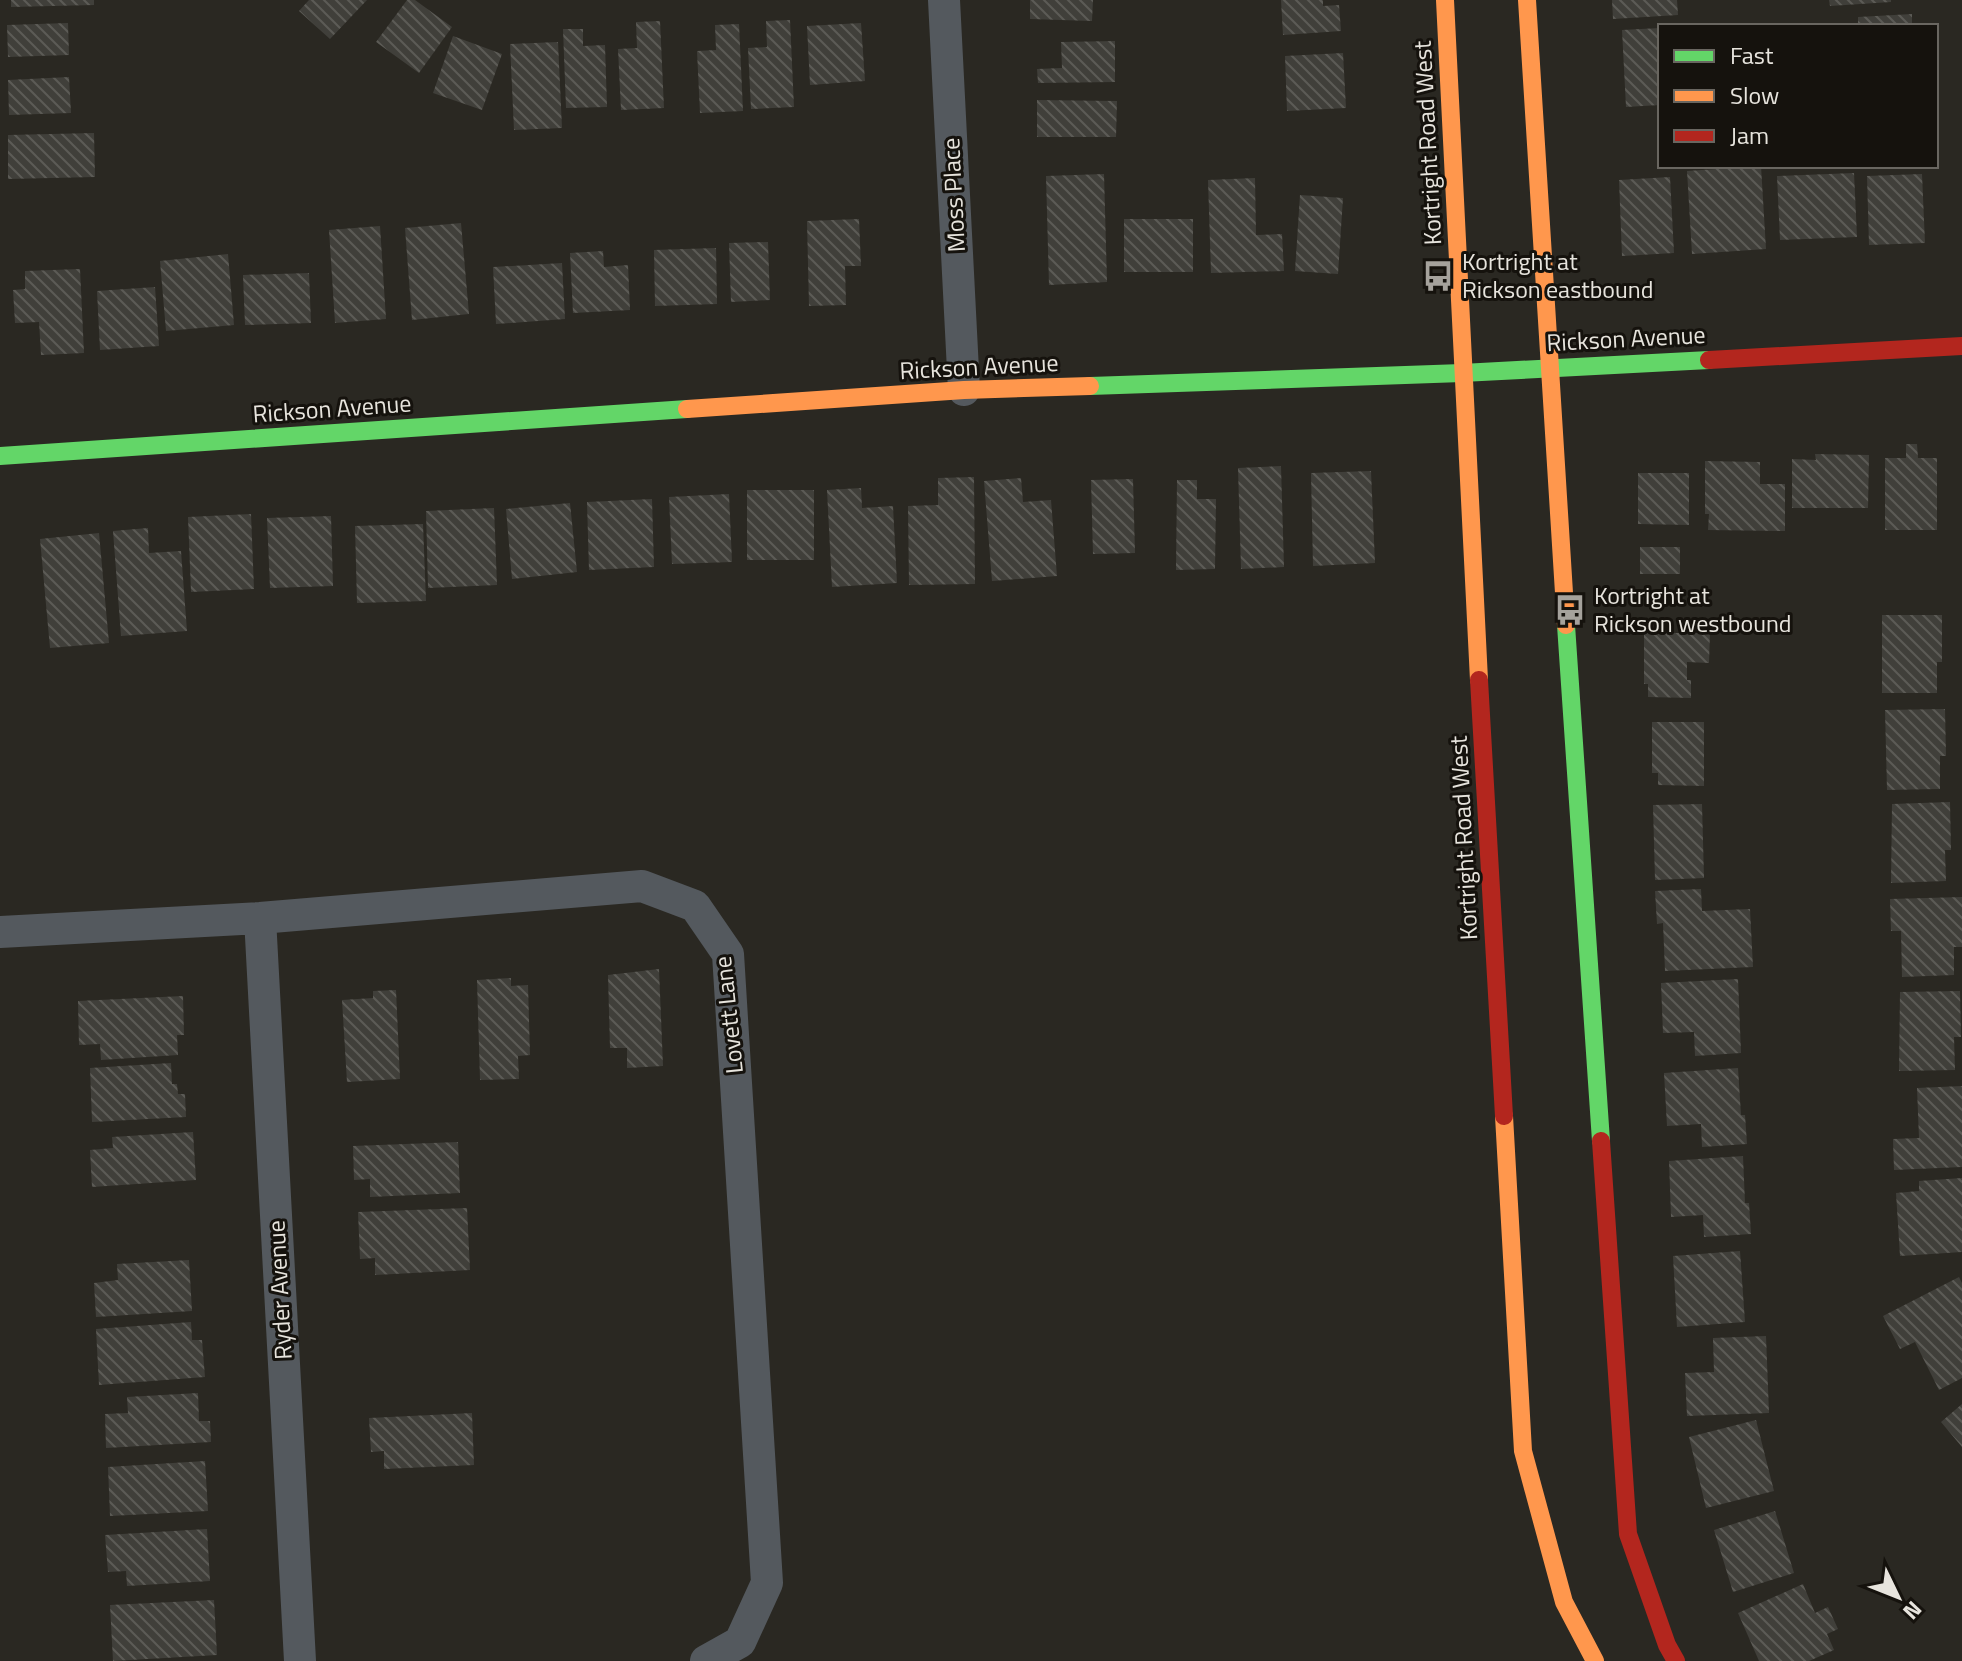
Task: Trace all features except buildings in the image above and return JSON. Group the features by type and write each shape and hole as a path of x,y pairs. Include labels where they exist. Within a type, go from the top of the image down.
{"street":[{"name":"Moss Place","path":"944,0 964,390"},
{"name":"Kortright Road West","path":"1445,0 1462,373 1523,1451 1564,1602 1595,1661"},
{"path":"1527,0 1548,367 1628,1534 1667,1645 1676,1661"},
{"name":"Rickson Avenue","path":"0,456 964,390 1462,373 1962,346"},
{"name":"Lovett Lane","path":"0,932 260,918 642,886 695,906 728,954 767,1583 740,1642 706,1661"},
{"name":"Ryder Avenue","path":"260,918 300,1661"}],"traffic: fast":[{"path":"1090,386 1462,373 1709,360"},
{"path":"0,456 687,409"},
{"path":"1566,625 1601,1141"}],"traffic: slow":[{"path":"1445,0 1479,680"},
{"path":"1527,0 1566,625"},
{"path":"687,409 964,390 1090,386"},
{"path":"1504,1116 1523,1451 1564,1602 1595,1661"}],"traffic: jam":[{"path":"1709,360 1962,346"},
{"path":"1479,680 1504,1116"},
{"path":"1601,1141 1628,1534 1667,1645 1676,1661"}],"place":[{"name":"Kortright at Rickson eastbound","path":"1438,276"},
{"name":"Kortright at Rickson westbound","path":"1570,610"}]}
